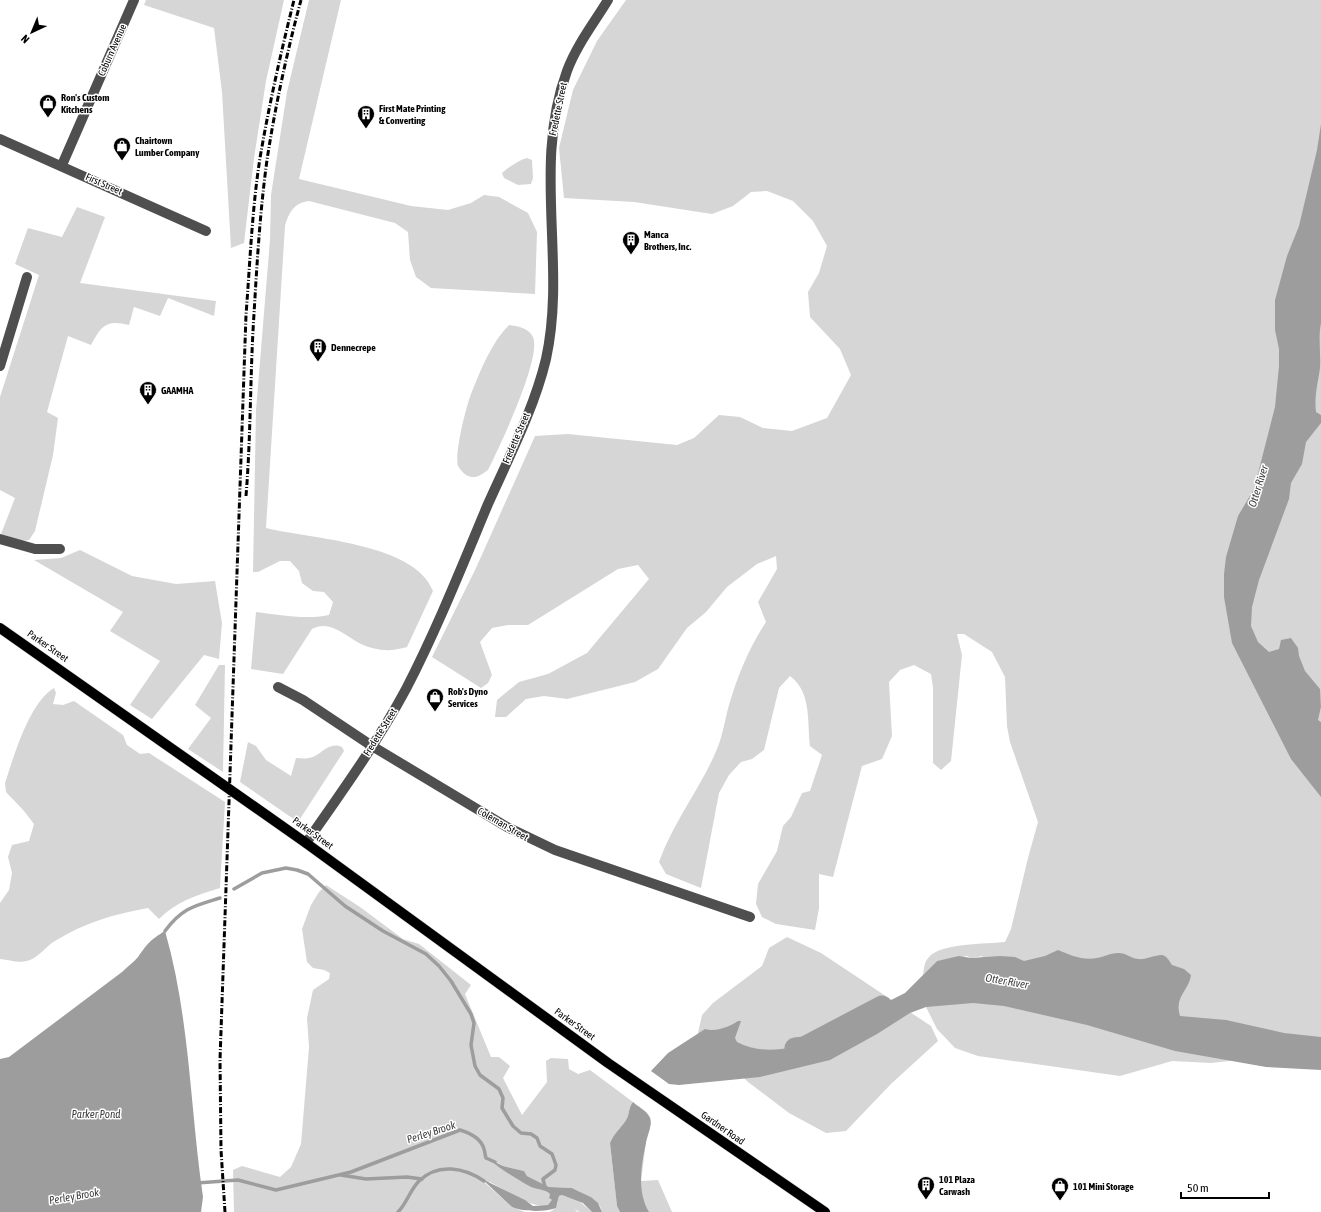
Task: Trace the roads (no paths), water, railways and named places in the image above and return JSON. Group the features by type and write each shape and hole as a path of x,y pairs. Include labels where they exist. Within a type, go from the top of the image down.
{"main road":[{"name":"Parker Street","path":"0,628 306,843 608,1063"},
{"name":"Gardner Road","path":"608,1063 824,1212"}],"street":[{"name":"Coburn Avenue","path":"62,165 134,0"},
{"name":"Fredette Street","path":"306,843 372,746 406,689 440,617 538,385 548,346 553,302 550,168 554,126 568,69 583,40 608,0"},
{"name":"First Street","path":"0,139 62,165 206,231"},
{"path":"0,366 26,278"},
{"path":"0,539 35,549 60,549"},
{"name":"Coleman Street","path":"278,687 303,700 372,746 508,828 533,841 555,850 750,917"}],"water":[{"path":"1321,124 1321,323 1320,368 1316,390 1316,412 1321,415 1321,423 1306,442 1302,464 1291,483 1289,499 1259,580 1252,607 1251,626 1258,642 1269,652 1279,649 1281,640 1291,638 1298,648 1299,656 1305,671 1320,689 1321,707 1318,720 1321,722 1321,797 1291,759 1232,643 1224,597 1224,574 1226,557 1238,516 1254,489 1275,407 1279,349 1275,330 1275,300 1287,256 1299,226 1317,150"},
{"name":"Parker Pond","path":"165,931 180,997 185,1030 203,1197 201,1212 0,1212 0,1059 9,1057 122,972 136,959 150,942"},
{"path":"1058,950 1087,959 1118,953 1138,959 1162,955 1168,959 1172,965 1184,969 1191,975 1190,981 1180,998 1180,1016 1226,1020 1284,1033 1321,1037 1321,1070 1266,1067 1175,1051 1087,1025 1004,1006 973,1003 926,1007 910,1013 877,1034 830,1060 760,1077 679,1085 669,1084 651,1071 668,1053 705,1029 709,1030 727,1027 741,1021 735,1038 737,1042 752,1048 767,1050 798,1046 828,1035 856,1021 859,1006 871,1005 874,1008 905,993 937,961 959,956 971,958 1000,956 1015,957 1024,961 1045,956"},
{"path":"633,1102 648,1114 651,1122 641,1178 643,1196 649,1212 620,1212 617,1206 610,1143 613,1136 626,1120 630,1106"},
{"path":"489,1159 503,1166 524,1171 527,1176 549,1187 572,1188 591,1197 598,1203 602,1212 592,1212 583,1203 562,1195 559,1196 556,1208 540,1211 528,1211 512,1207 482,1179 525,1200 533,1206 548,1205 552,1200 549,1198 550,1194 547,1192 529,1186"}],"waterway":[{"path":"234,889 262,873 286,868 308,874 345,906 383,931 426,954 439,966 451,981 471,1014 474,1023 471,1045 475,1066 480,1075 499,1089 503,1098 502,1108 513,1126 521,1133 531,1134 537,1138 540,1146 552,1154 556,1165 555,1170 543,1179 545,1187"},
{"path":"165,931 177,917 189,909 220,898"},
{"name":"Otter River","path":"795,1048 804,1047 882,1006"},
{"name":"Perley Brook","path":"197,1183 238,1180 276,1190 351,1172 460,1130 471,1134 478,1139 483,1145 486,1158 495,1162"},
{"name":"Perley Brook","path":"398,1212 419,1181 434,1171 443,1169 460,1170 477,1176 484,1181"},
{"name":"Perley Brook","path":"341,1175 366,1179 407,1177 422,1179"}],"railway":[{"path":"225,1212 221,1150 220,1060 246,315 257,177 267,118 294,0"},
{"path":"246,496 254,314 259,237 267,160 286,60 301,0"}],"place":[{"name":"Ron's Custom Kitchens","path":"48,118"},
{"name":"First Mate Printing & Converting","path":"366,129"},
{"name":"Chairtown Lumber Company","path":"122,161"},
{"name":"Manca Brothers, Inc.","path":"631,255"},
{"name":"Dennecrepe","path":"318,362"},
{"name":"GAAMHA","path":"148,405"},
{"name":"Rob's Dyno Services","path":"435,712"},
{"name":"101 Plaza Carwash","path":"926,1200"},
{"name":"101 Mini Storage","path":"1060,1201"}]}
